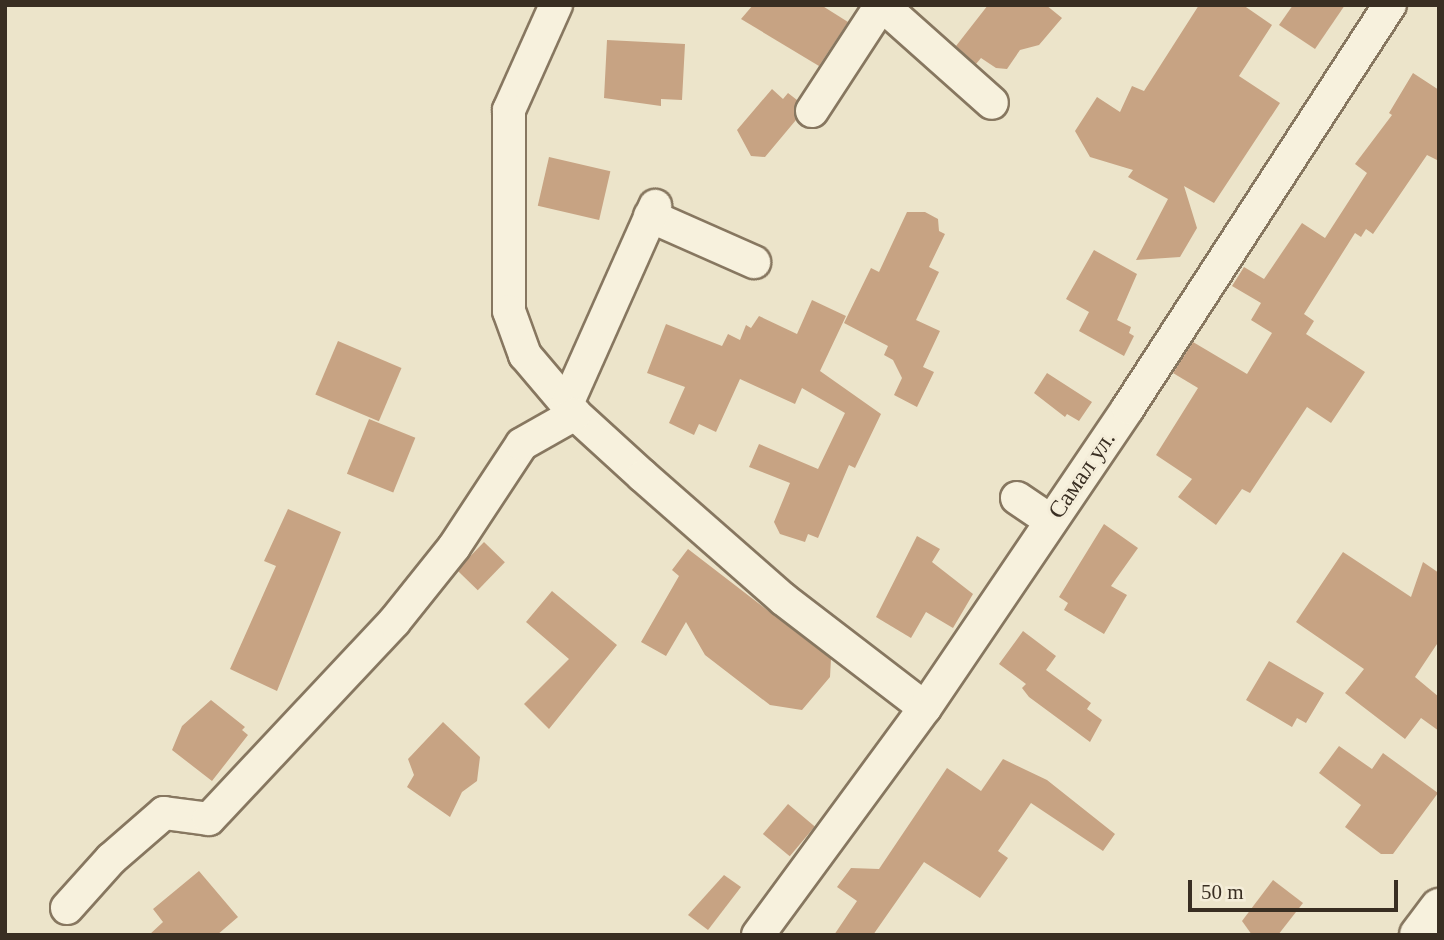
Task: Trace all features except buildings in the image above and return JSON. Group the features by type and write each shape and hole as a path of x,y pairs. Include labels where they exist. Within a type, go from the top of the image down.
{"main road":[{"path":"1419,935 1439,908"}],"street":[{"path":"556,5 509,110 509,311 525,355 571,409 783,599 925,708"},
{"path":"812,111 881,5 992,103"},
{"name":"Самал ул.","path":"758,935 925,708 1390,5"},
{"path":"67,908 111,859 164,813 209,819 394,622 454,547 523,444 571,409 653,211 754,262"},
{"path":"1017,498 1051,521"}]}
